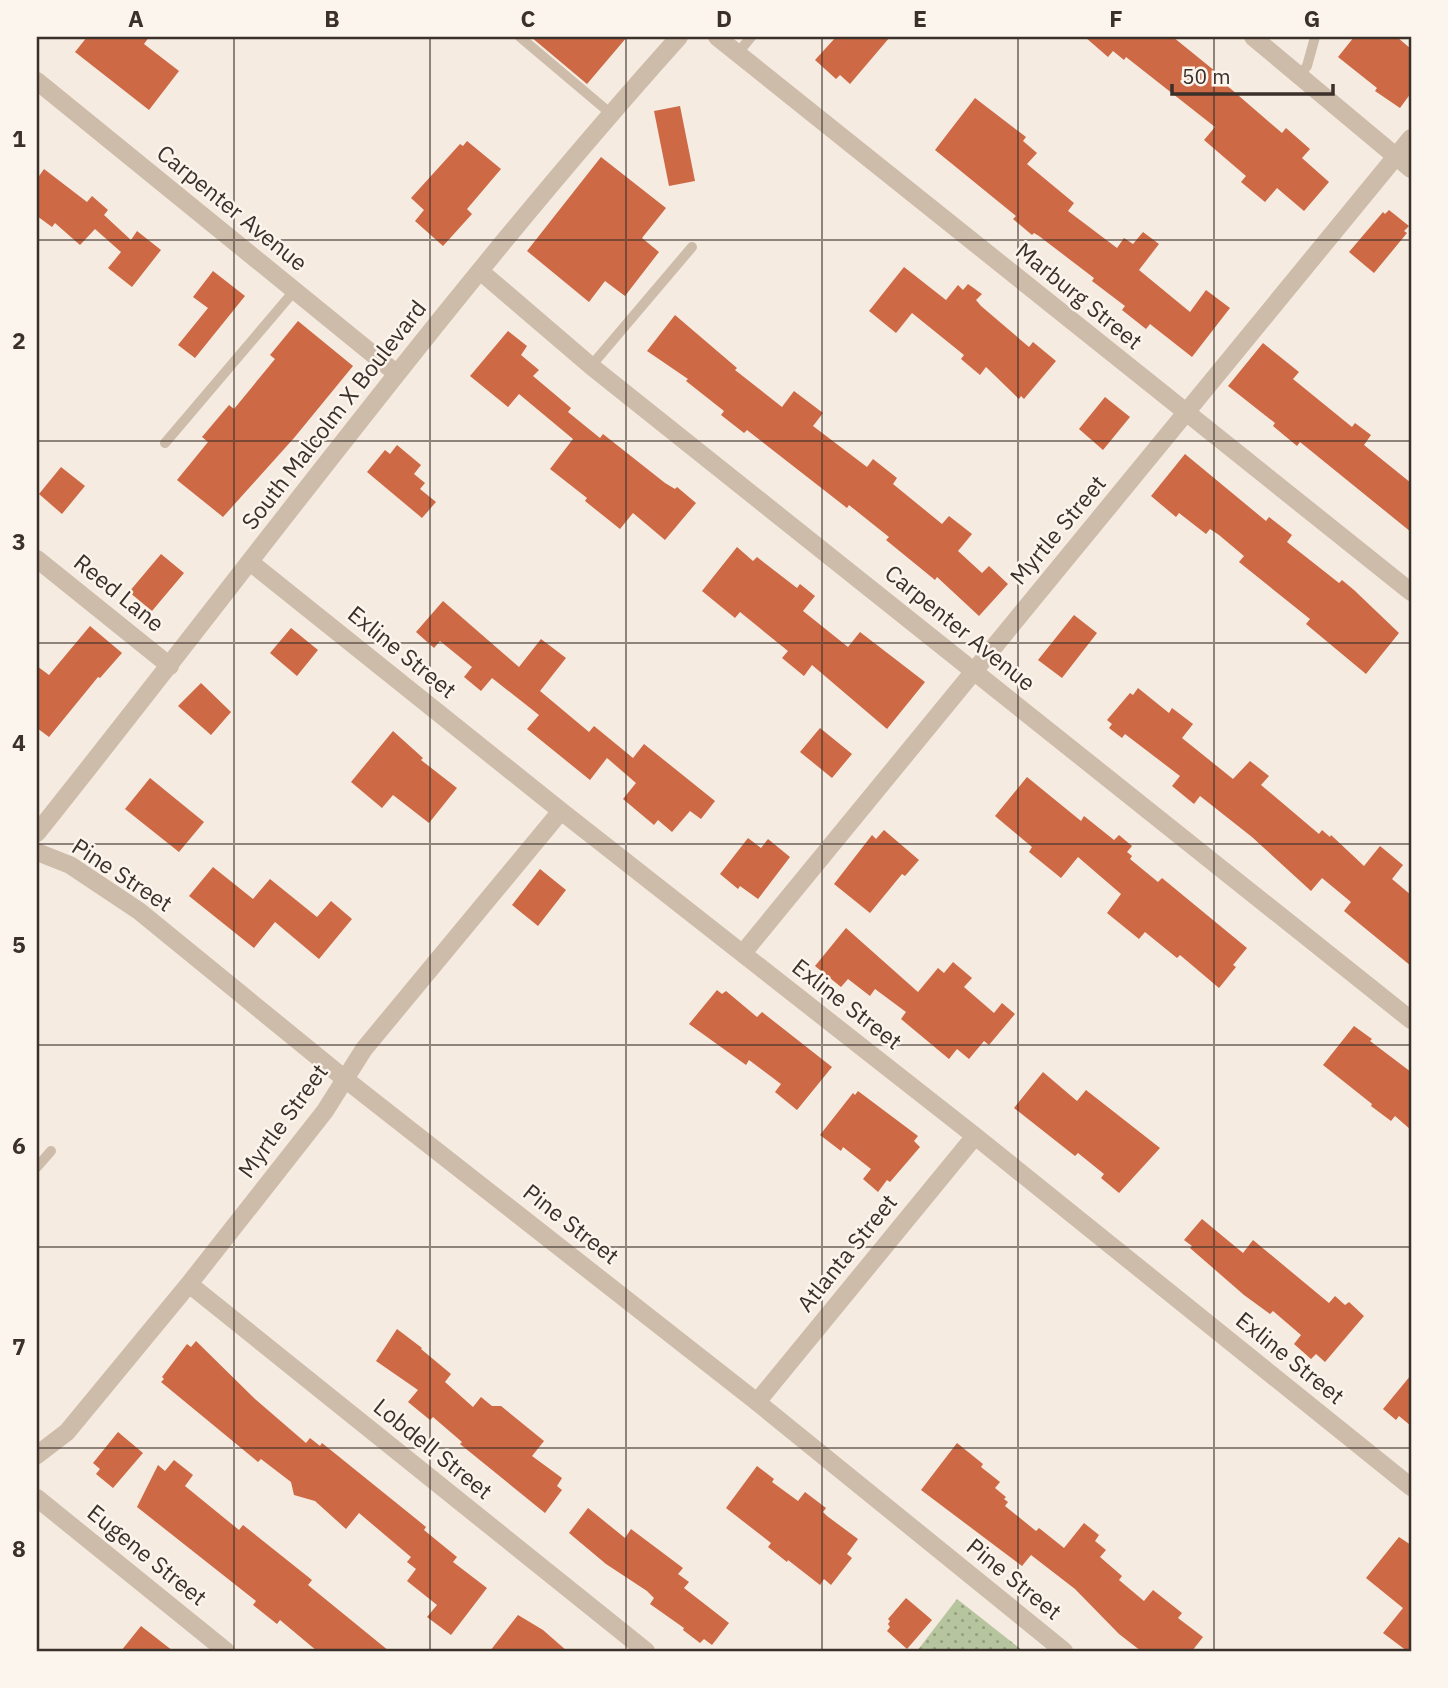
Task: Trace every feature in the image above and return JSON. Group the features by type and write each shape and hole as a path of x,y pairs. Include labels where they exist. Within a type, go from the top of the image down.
{"street":[{"name":"Marburg Street","path":"717,37 1411,592"},
{"path":"1253,37 1411,169"},
{"name":"South Malcolm X Boulevard","path":"37,833 170,666 396,373 674,39"},
{"name":"Carpenter Avenue","path":"37,81 396,373"},
{"name":"Myrtle Street","path":"743,953 1411,138"},
{"name":"Carpenter Avenue","path":"480,271 591,366 1411,1020"},
{"name":"Reed Lane","path":"37,559 170,666"},
{"name":"Exline Street","path":"250,562 561,811 975,1136 1411,1488"},
{"name":"Myrtle Street","path":"37,1455 67,1432 189,1284 325,1111 364,1049 561,811"},
{"name":"Pine Street","path":"37,852 70,865 139,911 345,1079 757,1402 1063,1651"},
{"name":"Atlanta Street","path":"757,1402 975,1136"},
{"name":"Lobdell Street","path":"189,1284 646,1651"},
{"name":"Eugene Street","path":"37,1498 226,1651"}],"lane":[{"path":"520,37 610,113"},
{"path":"737,54 751,37"},
{"path":"1300,75 1307,66 1315,37"},
{"path":"591,366 692,247"},
{"path":"165,443 295,290"},
{"path":"37,1167 51,1151"}],"green space":[{"path":"957,1599 1023,1651 917,1651"}],"building":[{"path":"87,37 149,37 144,44 179,71 149,110 75,52"},
{"path":"531,37 627,37 587,84"},
{"path":"836,37 890,37 850,84 840,75 836,79 815,60"},
{"path":"1085,37 1173,37 1226,80 1224,83 1282,133 1286,128 1310,149 1302,158 1329,182 1304,211 1277,188 1265,202 1241,182 1246,176 1204,140 1215,127 1126,57 1124,60 1113,51 1108,57"},
{"path":"1354,37 1397,37 1411,49 1411,93 1400,108 1375,91 1377,88 1338,57"},
{"path":"975,98 1026,137 1023,141 1037,153 1027,164 1074,203 1068,211 1117,248 1124,238 1133,244 1143,232 1159,244 1139,270 1190,312 1206,290 1230,308 1192,357 1150,324 1146,329 1122,310 1125,306 1092,281 1094,278 1039,236 1034,233 1032,235 1013,219 1016,216 935,150"},
{"path":"680,106 695,181 669,186 654,111"},
{"path":"467,141 501,169 467,209 472,214 443,246 415,221 424,210 411,198 460,144 463,146"},
{"path":"601,157 666,208 642,238 659,252 625,296 605,281 589,302 527,251"},
{"path":"44,169 87,202 92,196 108,210 104,215 131,240 137,231 161,250 132,287 108,268 121,252 95,229 80,245 55,223 52,227 37,216 37,179"},
{"path":"1389,210 1409,226 1404,231 1407,233 1374,273 1349,252 1383,212 1385,214"},
{"path":"904,267 946,300 958,285 963,290 968,284 982,294 976,300 981,306 1029,347 1033,342 1056,361 1024,399 1021,396 1019,399 986,367 980,375 961,359 964,355 912,313 896,333 869,311"},
{"path":"213,271 245,296 195,358 178,345 208,308 193,297"},
{"path":"675,315 737,368 735,370 782,407 794,391 823,413 813,426 867,467 873,459 897,478 893,484 942,524 949,516 972,534 958,551 982,573 989,566 1008,584 979,616 937,577 935,580 886,540 889,537 849,505 847,508 747,430 744,433 721,415 724,411 686,381 688,379 647,351"},
{"path":"298,321 353,366 294,438 223,517 177,480 208,442 202,437 229,405 234,409 275,359 270,355"},
{"path":"508,331 527,346 521,355 539,370 533,376 571,408 568,412 600,438 603,434 665,483 675,489 677,487 696,503 665,540 633,513 620,529 585,501 587,498 550,469 573,439 519,394 508,407 470,376"},
{"path":"1263,343 1299,372 1293,379 1352,427 1355,423 1371,435 1364,445 1411,483 1411,532 1300,442 1297,446 1273,426 1275,423 1228,386"},
{"path":"1105,397 1130,417 1103,450 1079,429"},
{"path":"397,445 421,465 414,474 425,483 420,489 436,502 422,518 367,472 385,450 390,454"},
{"path":"1185,454 1266,521 1269,517 1292,535 1287,542 1339,583 1342,580 1399,633 1366,674 1306,624 1310,619 1239,562 1244,556 1219,535 1210,529 1206,534 1179,513 1176,517 1151,496"},
{"path":"61,467 85,486 62,514 39,494"},
{"path":"737,547 753,561 757,557 797,588 800,584 815,596 803,611 848,647 860,632 925,682 887,729 812,665 804,676 782,658 788,651 740,612 735,618 702,591"},
{"path":"161,554 184,573 152,611 129,592"},
{"path":"443,601 519,667 541,639 566,658 540,691 589,732 594,726 633,758 644,744 715,801 701,819 690,811 672,832 658,820 654,825 623,799 636,783 607,758 590,780 527,729 539,715 492,678 481,691 464,677 472,667 440,641 434,648 416,632"},
{"path":"1074,615 1097,633 1062,678 1038,660"},
{"path":"90,626 122,653 100,678 98,677 49,737 37,728 37,666 49,675"},
{"path":"291,628 318,650 297,676 270,653"},
{"path":"201,683 231,712 211,735 178,706"},
{"path":"1138,688 1169,713 1172,708 1193,724 1182,738 1233,779 1250,761 1269,776 1261,785 1319,834 1322,830 1330,837 1331,835 1364,866 1380,846 1403,865 1392,879 1411,895 1411,966 1344,911 1351,902 1322,878 1311,891 1252,837 1200,796 1194,804 1172,786 1180,776 1125,734 1122,738 1109,728 1112,724 1107,720 1130,693 1133,695"},
{"path":"820,728 852,754 832,778 800,752"},
{"path":"393,731 423,758 421,760 457,788 429,823 393,795 382,808 351,782"},
{"path":"1027,777 1081,821 1084,816 1114,840 1119,835 1132,846 1127,852 1132,856 1130,859 1158,882 1162,878 1247,948 1219,988 1180,955 1177,958 1145,932 1139,939 1107,913 1121,894 1078,857 1061,878 1029,852 1032,847 995,816"},
{"path":"150,778 204,822 179,852 125,809"},
{"path":"884,830 919,860 905,876 902,874 870,913 834,884 872,835 876,839"},
{"path":"748,838 761,848 768,839 790,857 758,899 740,886 738,889 720,874"},
{"path":"213,867 253,899 270,879 317,917 331,901 352,919 319,959 275,922 254,948 189,896"},
{"path":"540,869 566,890 538,926 512,905"},
{"path":"846,928 918,992 938,968 944,973 953,962 972,978 964,987 994,1013 1002,1003 1015,1014 989,1045 984,1041 969,1059 957,1049 949,1059 901,1019 906,1012 875,989 870,996 848,979 841,987 815,966"},
{"path":"717,990 722,994 726,991 757,1017 762,1012 832,1067 797,1110 775,1092 781,1084 749,1060 746,1065 689,1024"},
{"path":"1354,1026 1411,1072 1411,1130 1395,1116 1391,1121 1323,1065"},
{"path":"1043,1072 1077,1101 1086,1090 1160,1148 1119,1193 1101,1178 1104,1174 1078,1153 1075,1156 1014,1108"},
{"path":"858,1091 918,1136 914,1141 920,1147 878,1192 863,1179 871,1169 843,1147 841,1151 820,1135 853,1093 855,1095"},
{"path":"1202,1219 1243,1253 1253,1240 1329,1303 1335,1296 1345,1305 1349,1302 1364,1316 1325,1362 1316,1354 1311,1359 1294,1344 1301,1335 1273,1311 1270,1314 1244,1295 1190,1248 1192,1246 1184,1240"},
{"path":"397,1329 451,1374 445,1382 473,1407 481,1397 492,1406 501,1406 544,1441 532,1456 562,1478 557,1486 562,1490 545,1513 460,1444 462,1442 433,1417 430,1420 408,1402 418,1390 376,1361"},
{"path":"196,1341 255,1399 306,1443 310,1438 320,1446 322,1443 426,1527 424,1530 457,1557 453,1562 487,1588 451,1635 427,1617 437,1605 407,1581 416,1569 407,1562 411,1557 359,1513 346,1529 315,1501 294,1495 291,1482 261,1459 258,1462 161,1382 187,1344 191,1347"},
{"path":"1411,1375 1411,1426 1399,1416 1396,1420 1383,1409"},
{"path":"118,1432 143,1453 113,1488 96,1474 100,1469 93,1463"},
{"path":"957,1443 1000,1482 995,1488 1006,1497 1004,1499 1008,1502 1005,1506 1036,1531 1039,1528 1064,1548 1084,1523 1099,1535 1095,1541 1106,1550 1100,1557 1122,1576 1119,1580 1144,1601 1153,1590 1182,1613 1178,1618 1203,1637 1192,1651 1141,1651 1119,1634 1075,1589 1031,1555 1022,1566 921,1490"},
{"path":"174,1460 193,1475 185,1486 239,1530 243,1525 312,1580 308,1585 389,1651 317,1651 280,1620 277,1624 253,1605 256,1601 137,1507 158,1465 165,1471"},
{"path":"757,1466 774,1479 772,1482 798,1501 805,1492 826,1508 823,1512 827,1516 858,1539 847,1554 852,1558 831,1585 824,1579 820,1585 788,1560 787,1562 768,1547 771,1543 726,1508"},
{"path":"588,1508 625,1538 631,1529 683,1568 678,1574 689,1582 684,1588 729,1623 712,1645 704,1639 700,1643 683,1630 684,1628 650,1604 654,1598 647,1591 606,1564 569,1533"},
{"path":"1399,1537 1411,1545 1411,1651 1407,1651 1383,1633 1403,1608 1366,1578"},
{"path":"906,1598 932,1620 907,1649 887,1631 890,1627 888,1619"},
{"path":"518,1615 543,1630 567,1651 490,1651"},
{"path":"141,1626 173,1651 121,1651"}]}
